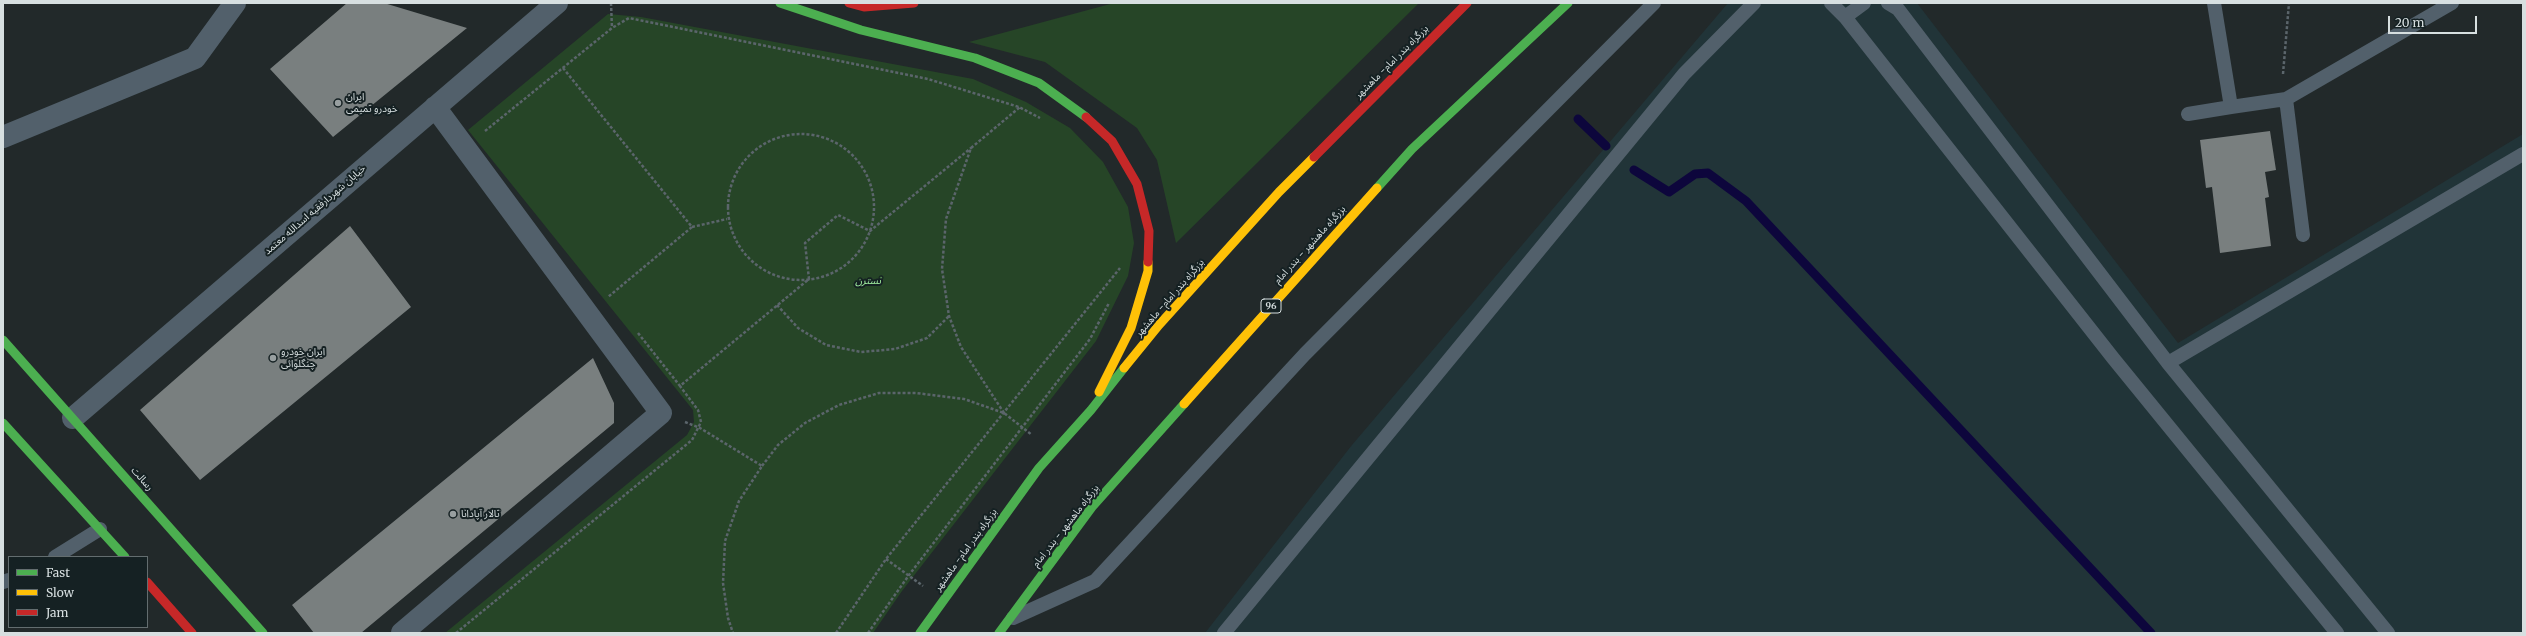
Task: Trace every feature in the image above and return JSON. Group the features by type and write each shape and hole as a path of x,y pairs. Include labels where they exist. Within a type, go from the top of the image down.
{"main road":[{"path":"780,3 861,30 975,58 1039,83 1077,109 1112,141 1137,184 1149,231 1148,271 1131,328 1091,410"},
{"path":"849,3 864,7 914,3"},
{"name":"بزرگراه بندر امام- ماهشهر","path":"920,633 1051,454 1091,410 1159,325 1279,192 1467,3"},
{"name":"بزرگراه ماهشهر - بندر امام","path":"999,633 1092,507 1412,149 1568,3"},
{"name":"رسالت","path":"3,340 263,633"},
{"path":"3,423 124,556"},
{"path":"148,583 192,633"}],"street":[{"path":"3,136 195,58 235,3"},
{"name":"خیابان شهردارفقیه اسدالله معتمد","path":"73,418 557,3"},
{"path":"402,633 660,413 435,107"}],"lane":[{"path":"1009,620 1095,581 1305,354 1654,3"},
{"path":"1224,633 1684,74 1754,3"},
{"path":"1831,3 1845,17 2113,358 2336,633"},
{"path":"1888,3 1898,9 2168,363 2388,633"},
{"path":"2214,3 2231,107"},
{"path":"2188,114 2286,99 2452,3"},
{"path":"1845,17 1861,4"},
{"path":"2286,99 2303,235"},
{"path":"2168,363 2523,154"},
{"path":"56,556 100,529"}],"path":[{"path":"611,3 612,28"},
{"path":"2286,99 2283,75 2289,3"},
{"path":"479,135 612,28 629,18 928,79 1019,107 1046,121"},
{"path":"563,68 692,227"},
{"path":"870,231 1019,107 1039,83"},
{"path":"802,133 827,138 849,151 866,171 874,195 874,220 865,245 848,264 825,276 800,281 774,276 752,263 736,243 727,219 728,194 737,169 754,150 776,137 802,133"},
{"path":"971,148 946,219 942,269 950,316 960,347 1004,414"},
{"path":"809,279 805,243 838,215 870,231"},
{"path":"608,297 692,227 727,219"},
{"path":"836,633 886,559 1004,414 1122,265 1119,278"},
{"path":"680,386 809,279"},
{"path":"604,290 613,303"},
{"path":"868,633 909,575 1090,339 1112,297"},
{"path":"777,305 798,328 826,345 861,352 895,349 927,338 950,316"},
{"path":"456,633 692,440 700,428 701,422 698,410 637,332"},
{"path":"733,633 728,618 723,583 725,541 739,501 762,466 778,445 805,423 839,405 879,393 916,393 964,398 1004,414 1023,427 1051,454"},
{"path":"660,413 700,428 762,466"},
{"path":"886,559 943,600"}],"shaded area":[{"path":"1728,3 1917,3 2178,343 2523,134 2523,633 1205,633 1352,445"}],"green space":[{"path":"1114,3 1419,3 1176,243 1157,160 1137,128 1045,62 969,42"},
{"name":"نسترن","path":"608,14 641,17 973,79 1026,102 1070,128 1103,162 1128,207 1134,243 1128,276 1096,341 902,591 873,633 445,633 687,435 694,422 693,410 468,130"}],"building":[{"name":"ایران خودرو تمیمی","path":"347,3 384,3 467,28 333,137 270,69"},
{"path":"2270,131 2276,170 2265,172 2269,197 2265,198 2271,246 2220,253 2212,187 2206,188 2200,140"},
{"name":"ایران خودرو چنگلوائی","path":"350,226 411,307 200,480 140,410"},
{"name":"تالار آپادانا","path":"593,358 614,403 614,423 361,633 314,633 292,605"}],"waterway":[{"path":"1578,119 1606,146"},
{"path":"1634,170 1669,192 1695,174 1708,173 1746,201 2151,633"}],"traffic: fast":[{"path":"780,3 861,30 975,58 1039,83 1086,117"},
{"path":"1377,188 1412,149 1568,3"},
{"path":"3,340 263,633"},
{"path":"920,633 1039,468 1091,410 1124,368"},
{"path":"999,633 1092,507 1184,404"},
{"path":"3,423 124,556"}],"traffic: slow":[{"path":"1124,368 1159,325 1279,192 1314,157"},
{"path":"1184,404 1377,188"},
{"path":"1099,392 1131,328 1148,271 1148,262"}],"traffic: jam":[{"path":"849,3 864,7 914,3"},
{"path":"1314,157 1467,3"},
{"path":"1086,117 1112,141 1137,184 1149,231 1148,262"},
{"path":"148,583 192,633"}],"place":[{"name":"ایران خودرو تمیمی","path":"338,103"},
{"name":"ایران خودرو چنگلوائی","path":"273,358"},
{"name":"تالار آپادانا","path":"453,514"}]}
